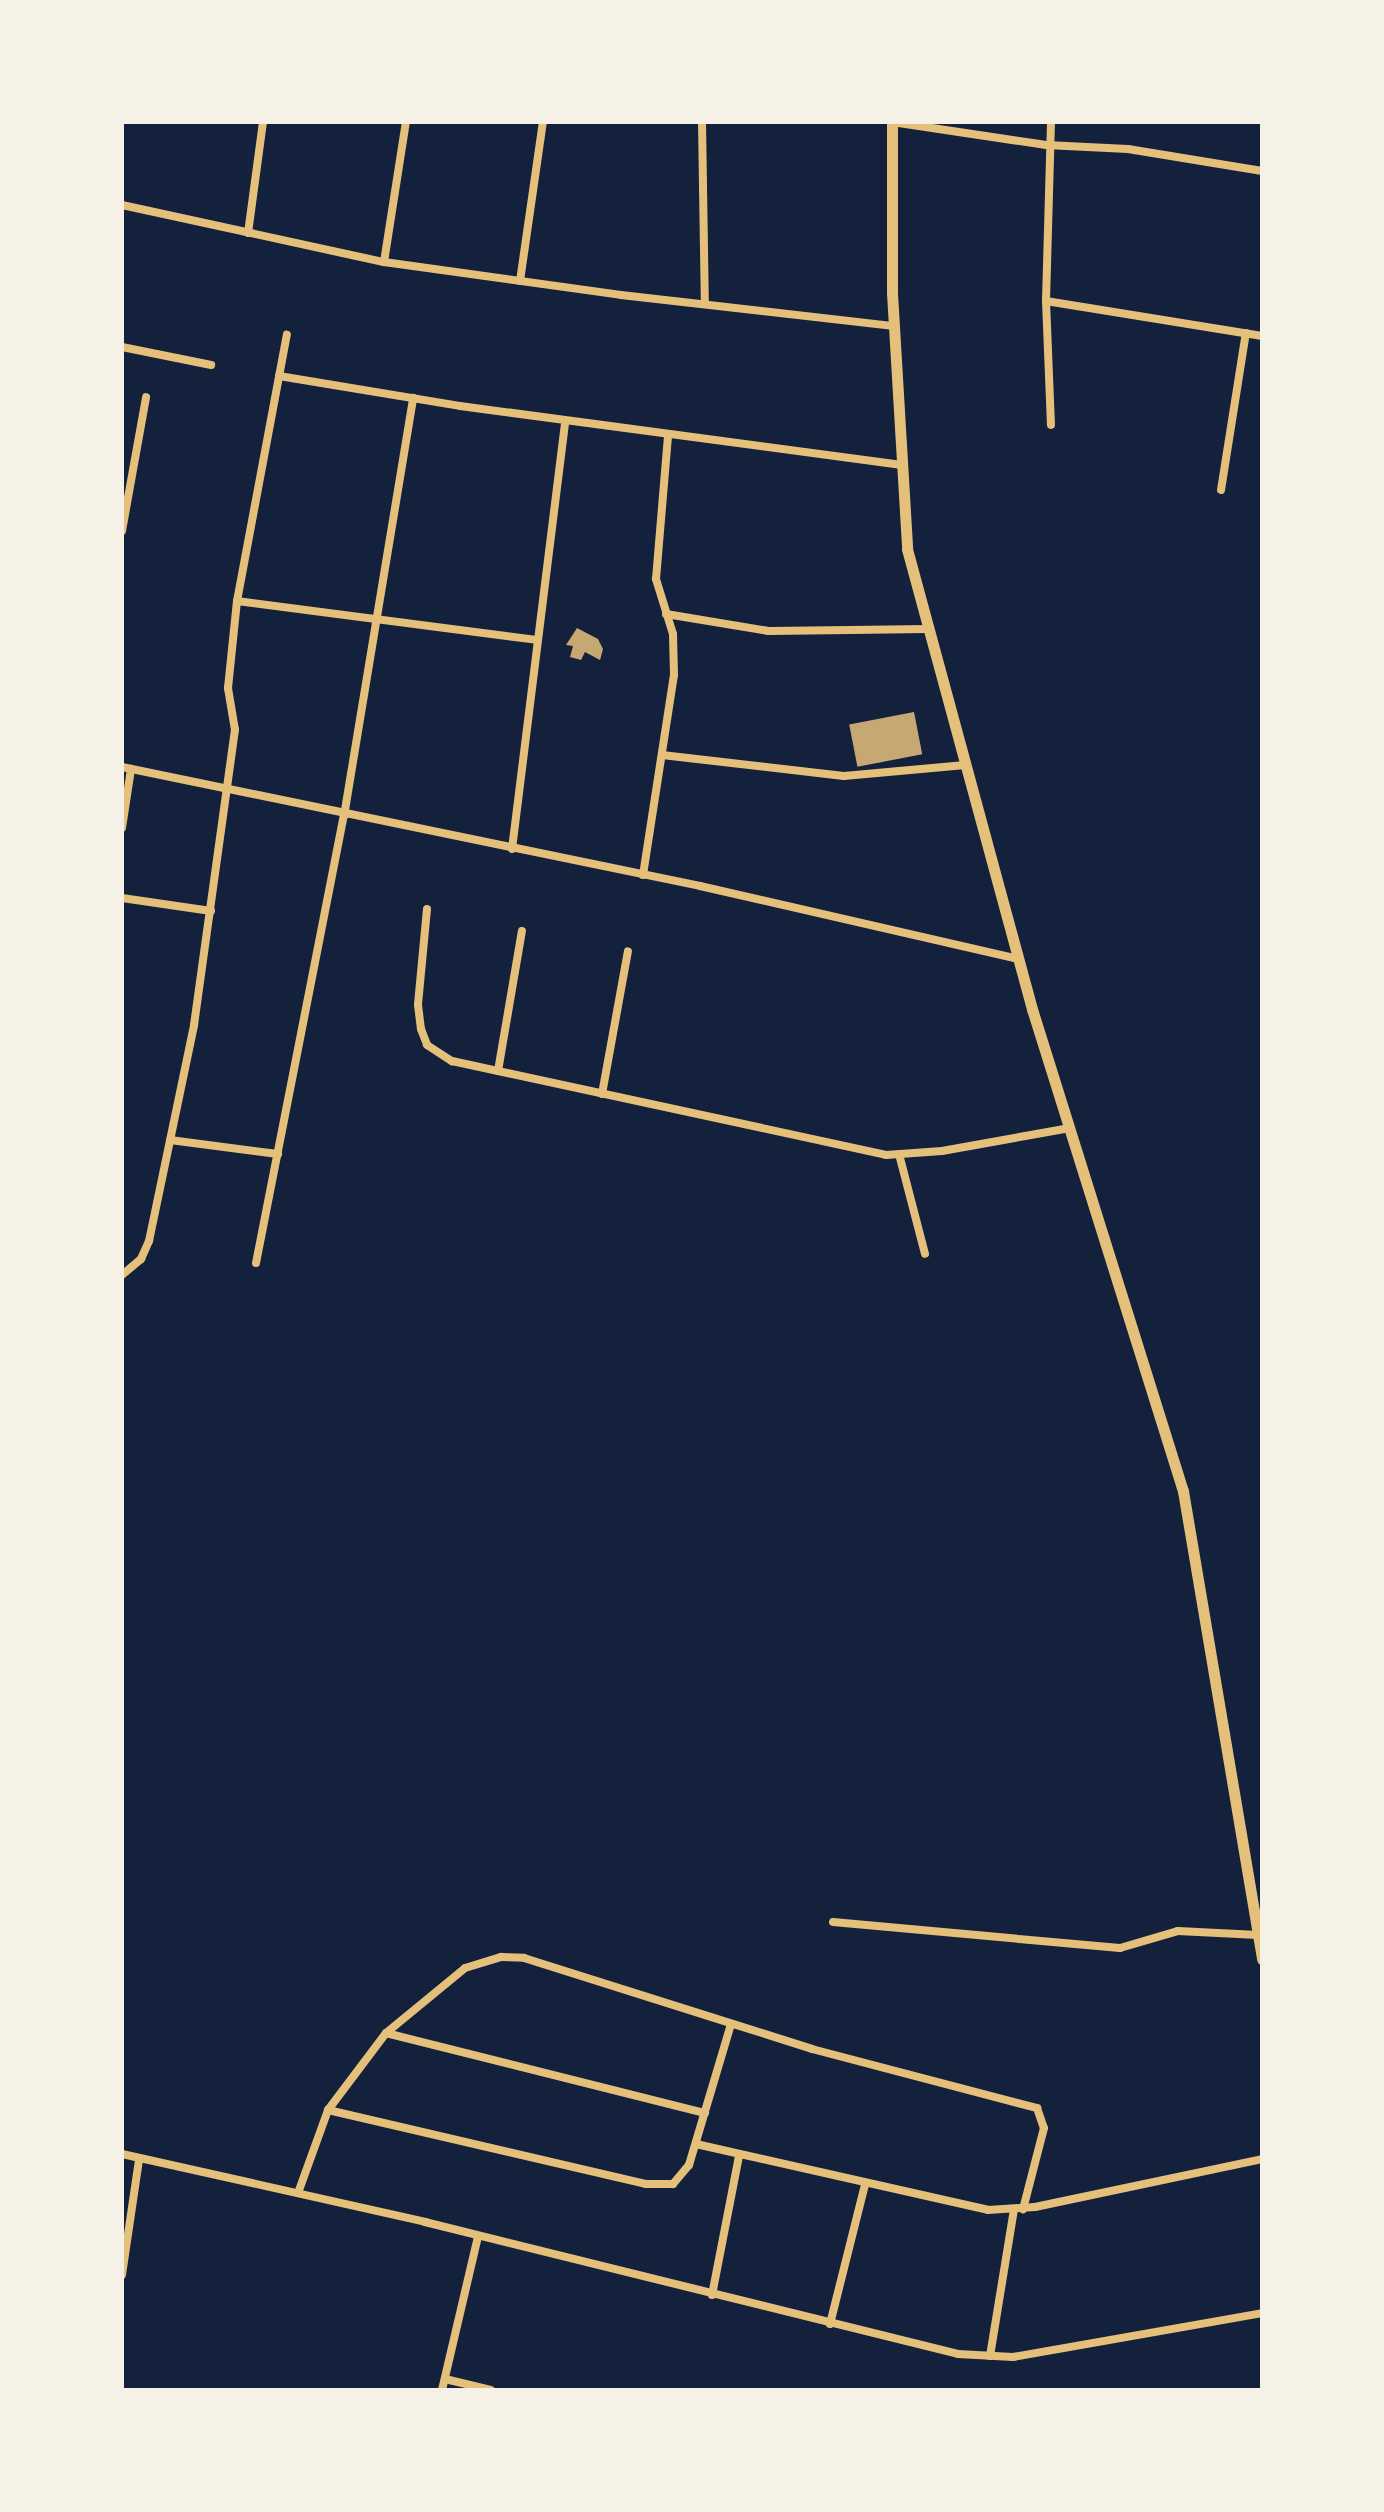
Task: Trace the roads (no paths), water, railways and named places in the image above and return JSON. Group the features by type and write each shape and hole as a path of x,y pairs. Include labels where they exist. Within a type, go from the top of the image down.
{"street":[{"path":"248,233 263,122"},
{"path":"384,262 406,122"},
{"path":"520,281 543,122"},
{"path":"702,122 705,304"},
{"path":"1262,171 1128,149 1046,145 892,122 894,326 907,549 1019,959 1183,1491 1262,1959"},
{"path":"1051,122 1046,145 1046,301 1051,425"},
{"path":"122,205 384,262 894,326"},
{"path":"1046,301 1262,336"},
{"path":"1221,490 1246,333"},
{"path":"122,1275 141,1259 149,1241 211,911 235,714 229,671 237,601 287,335"},
{"path":"122,347 211,365"},
{"path":"279,376 565,421 902,465"},
{"path":"122,531 146,397"},
{"path":"256,1263 344,816 413,398"},
{"path":"512,849 565,421"},
{"path":"643,875 675,663 656,579 668,435"},
{"path":"237,601 536,640"},
{"path":"666,614 769,631 929,629"},
{"path":"662,755 844,776 966,765"},
{"path":"122,828 126,768 344,816 643,875 1019,959"},
{"path":"122,898 211,911"},
{"path":"427,909 418,1005 427,1045 452,1061 835,1145 899,1154 1070,1128"},
{"path":"498,1071 522,931"},
{"path":"602,1094 628,951"},
{"path":"170,1140 278,1154"},
{"path":"899,1154 925,1254"},
{"path":"833,1922 1120,1948 1178,1931 1258,1935"},
{"path":"298,2193 328,2110 386,2033 465,1968 501,1957 524,1958 731,2024 1037,2108 1044,2128 1018,2209 990,2356"},
{"path":"328,2110 660,2186 682,2177 696,2144 731,2024"},
{"path":"386,2033 705,2113"},
{"path":"696,2144 952,2205 1018,2209 1262,2159"},
{"path":"122,2154 478,2236 958,2354 990,2356 1047,2352 1262,2313"},
{"path":"712,2295 739,2156"},
{"path":"122,2275 139,2160"},
{"path":"830,2324 865,2185"},
{"path":"442,2390 478,2236"},
{"path":"445,2379 491,2390"}]}
